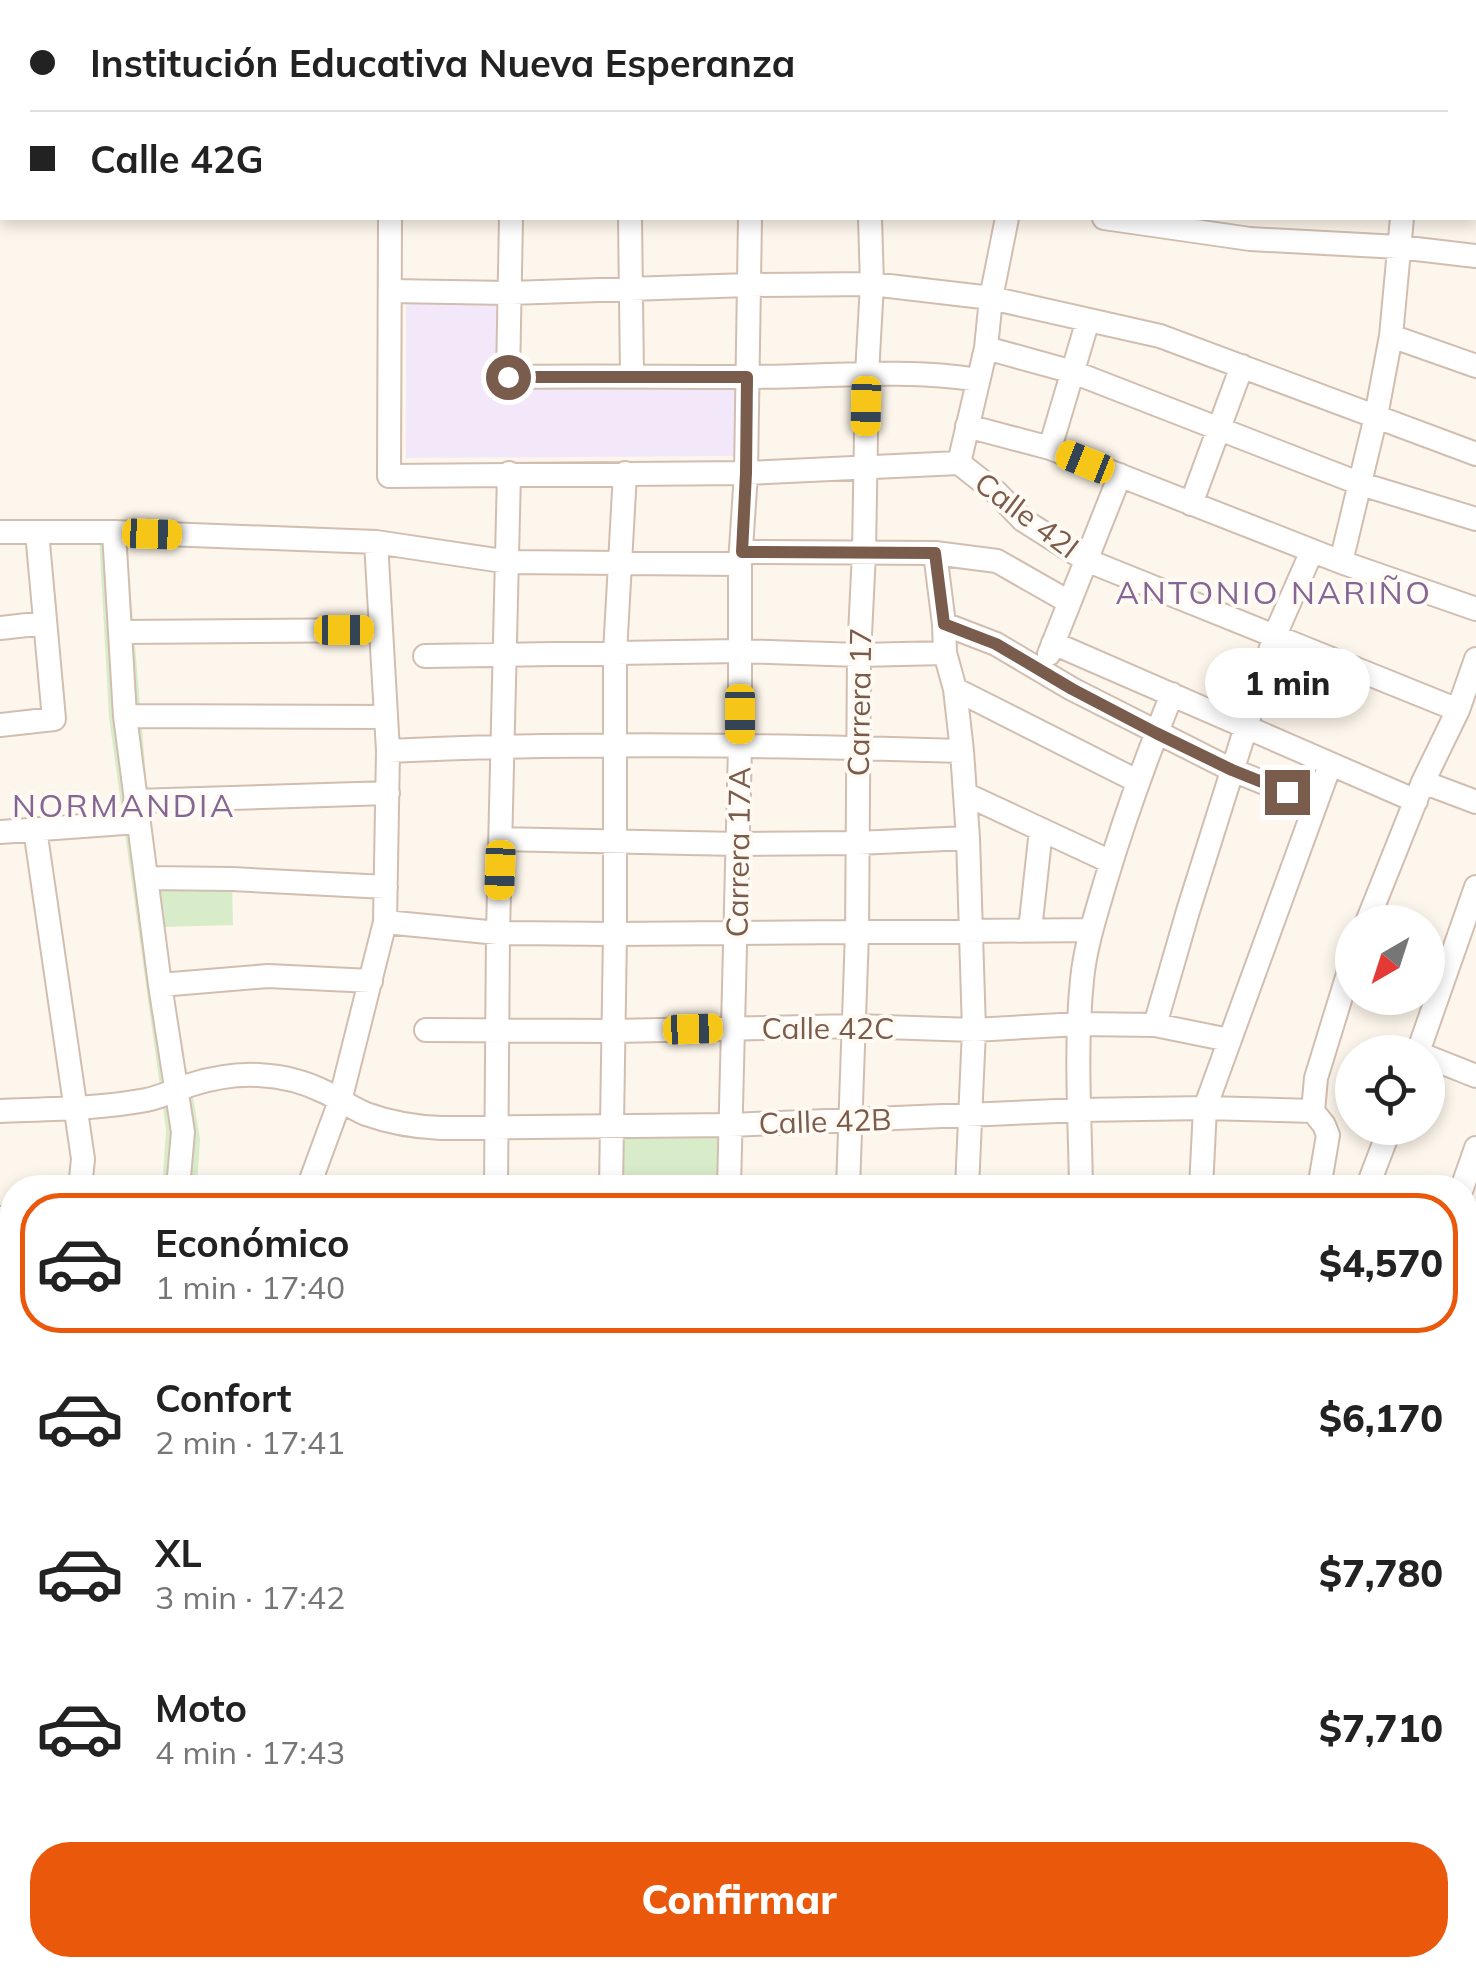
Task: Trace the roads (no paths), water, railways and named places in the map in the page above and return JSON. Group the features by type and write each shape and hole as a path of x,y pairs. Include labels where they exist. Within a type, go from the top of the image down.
{"street":[{"path":"390,220 390,292 872,284 990,298 1160,336 1476,454"},
{"path":"511,220 508,377 867,374 978,380"},
{"path":"630,220 632,376"},
{"name":"Carrera 17A","path":"729,1175 750,220"},
{"name":"Carrera 17","path":"848,1175 857,933 859,655 872,284 870,220"},
{"path":"959,463 986,348 990,298 1006,220"},
{"path":"1142,220 1252,228 1476,256"},
{"path":"1341,562 1391,336 1402,220"},
{"name":"Calle 42I","path":"390,292 390,476 746,473 959,463 1023,520 1086,560 1458,710"},
{"path":"1050,448 1088,320"},
{"path":"1391,336 1476,366"},
{"path":"986,348 1073,372 1360,484 1476,519"},
{"path":"1192,504 1242,366"},
{"path":"967,426 1050,448 1341,562 1476,609"},
{"path":"496,1175 509,473"},
{"path":"611,1175 616,653 626,473"},
{"path":"1042,671 1120,476"},
{"path":"0,532 114,532 376,542 509,562 620,564 935,553 996,561 1069,602"},
{"path":"0,726 54,719 38,532"},
{"path":"114,532 125,716 183,1132 179,1175"},
{"path":"315,1175 340,1101 384,922 388,751 376,542"},
{"path":"1155,1025 1275,635 1312,551"},
{"path":"935,553 945,653 955,689 968,838 974,1030 968,1175"},
{"path":"0,628 45,623"},
{"path":"944,624 996,644 1156,733 1232,770 1315,804"},
{"path":"120,632 381,630"},
{"path":"1053,644 1330,764 1420,791 1476,802"},
{"path":"426,656 740,651 945,653"},
{"path":"1374,905 1476,659"},
{"path":"955,689 1138,781"},
{"path":"1081,1175 1082,976 1111,862 1172,694"},
{"path":"125,716 386,717"},
{"path":"388,751 615,744 962,751"},
{"path":"1202,1175 1204,1108 1330,764"},
{"path":"0,832 137,811 388,793"},
{"path":"964,794 1111,862"},
{"path":"35,829 83,1159 81,1175"},
{"path":"1030,930 1041,830"},
{"path":"502,840 738,844 968,838"},
{"path":"146,878 386,886"},
{"path":"1424,1035 1476,887"},
{"path":"384,922 498,933 1091,930"},
{"path":"160,985 268,976 371,982"},
{"path":"1322,1175 1328,1135 1313,1111 1316,1078 1335,1015"},
{"name":"Calle 42C","path":"426,1030 854,1026 974,1030 1079,1024 1155,1025 1229,1040"},
{"path":"1445,1064 1476,1076"},
{"path":"0,1111 152,1099 222,1077 259,1075 308,1085 340,1101"},
{"name":"Calle 42B","path":"340,1101 410,1126 497,1127 731,1125 1080,1110 1313,1111"},
{"path":"1373,1175 1384,1145"},
{"path":"1467,1175 1476,1148"}],"district":[{"name":"ANTONIO NARIÑO","path":"1274,592"},
{"name":"NORMANDIA","path":"124,805"}]}
